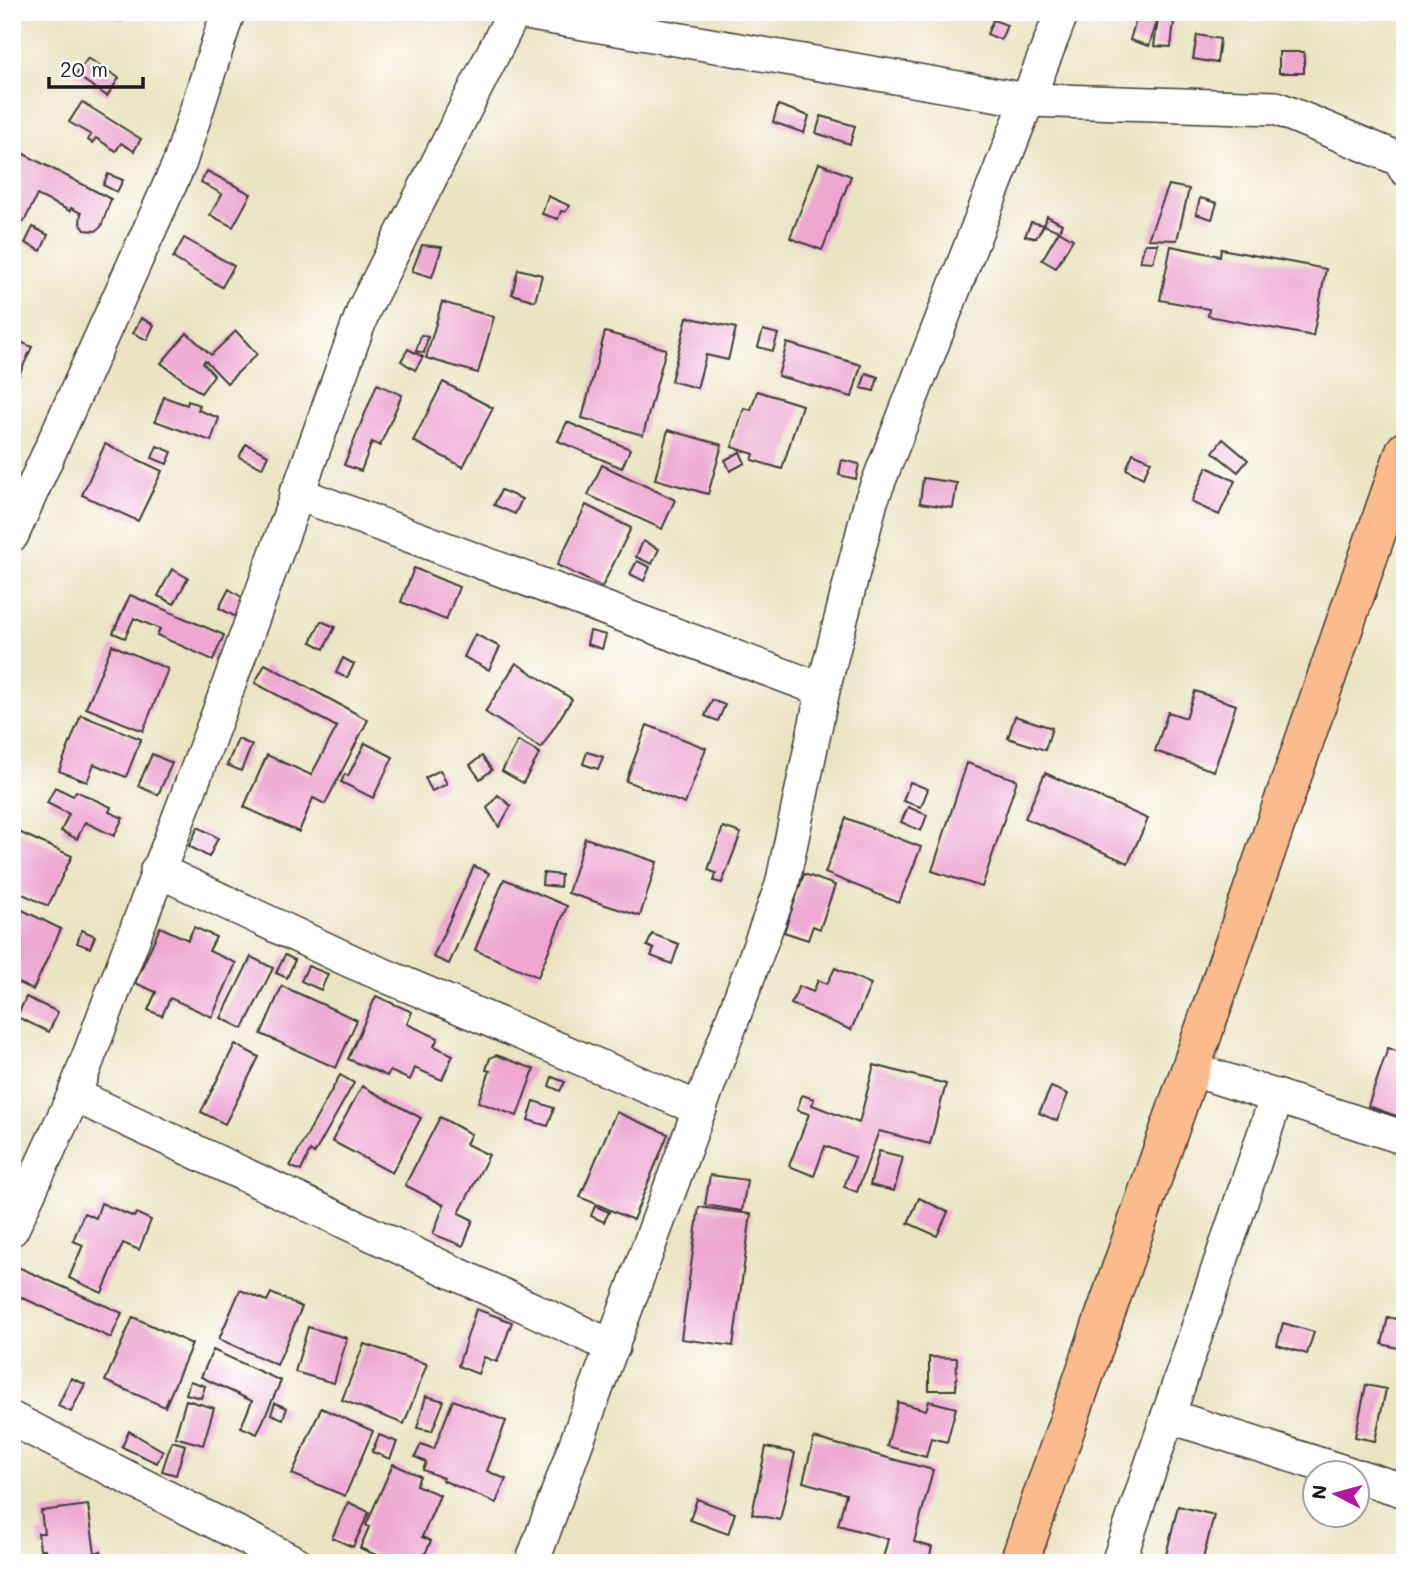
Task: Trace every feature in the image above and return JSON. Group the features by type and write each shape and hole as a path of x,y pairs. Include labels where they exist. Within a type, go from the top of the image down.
{"highway":[{"path":"1019,1563 1405,451"}],"street":[{"path":"12,535 180,162 228,12"},
{"path":"12,1229 74,1095 220,709 363,309 514,12"},
{"path":"520,12 1028,100 1276,107 1399,159 1405,169"},
{"path":"532,1563 782,885 823,690 870,501 1062,12"},
{"path":"296,493 823,690"},
{"path":"158,870 353,962 700,1109"},
{"path":"1191,1069 1405,1138"},
{"path":"74,1095 613,1347"},
{"path":"1118,1563 1277,1096"},
{"path":"1167,1416 1306,1460"},
{"path":"12,1419 296,1563"},
{"path":"1372,1481 1405,1491"}],"building":[{"path":"96,12 123,12 121,21"},
{"path":"1138,13 1174,21 1171,47 1154,46 1158,19 1149,46 1130,40"},
{"path":"993,20 1007,25 1001,40 987,34"},
{"path":"1197,35 1220,39 1217,63 1193,59"},
{"path":"1279,52 1304,52 1304,73 1279,73"},
{"path":"88,58 119,78 107,96 76,75"},
{"path":"82,102 141,139 134,151 121,143 116,151 96,138 92,143 88,140 91,135 69,122"},
{"path":"778,105 809,116 804,133 773,122"},
{"path":"821,116 855,126 850,144 816,133"},
{"path":"20,152 111,199 101,227 96,231 85,230 80,223 81,213 71,208 70,211 37,195 24,222 12,217 12,169"},
{"path":"819,163 851,176 822,250 790,238"},
{"path":"207,171 251,194 233,227 210,215 222,194 201,182"},
{"path":"108,174 123,180 117,192 103,185"},
{"path":"1169,185 1189,189 1177,240 1148,239"},
{"path":"548,196 570,206 565,212 561,211 558,219 542,214"},
{"path":"1200,198 1217,203 1212,219 1196,214"},
{"path":"1047,216 1062,224 1059,231 1044,225"},
{"path":"1031,222 1044,225 1036,238 1025,236"},
{"path":"33,227 48,235 41,251 25,243"},
{"path":"1059,231 1073,239 1056,268 1042,260"},
{"path":"184,238 234,266 222,287 173,258"},
{"path":"1145,244 1158,244 1153,262 1140,261"},
{"path":"422,245 442,247 432,277 412,271"},
{"path":"1171,246 1220,256 1221,249 1326,269 1313,336 1208,316 1209,309 1160,300"},
{"path":"518,269 542,275 535,301 512,294"},
{"path":"442,302 494,317 478,373 426,358"},
{"path":"687,317 736,328 728,360 706,355 697,388 671,381"},
{"path":"141,318 154,325 147,340 133,333"},
{"path":"763,330 778,334 773,351 758,347"},
{"path":"236,331 257,354 227,383 205,360 203,363 214,375 201,393 161,363 187,333 211,355"},
{"path":"605,332 666,349 643,435 582,418"},
{"path":"421,335 428,337 424,353 416,351"},
{"path":"12,338 32,347 19,375 12,372"},
{"path":"787,343 861,365 852,397 778,376"},
{"path":"408,349 423,357 415,370 401,361"},
{"path":"866,373 878,377 874,391 861,388"},
{"path":"443,382 493,408 463,467 413,441"},
{"path":"377,384 402,395 380,446 372,442 361,471 344,465"},
{"path":"757,391 802,405 782,469 752,460 754,454 732,447 744,408 751,410"},
{"path":"164,397 187,405 188,401 200,405 198,410 219,418 211,441 155,421"},
{"path":"567,422 630,449 622,468 558,441"},
{"path":"668,430 722,445 708,494 655,479"},
{"path":"1223,439 1248,460 1238,472 1213,452"},
{"path":"105,444 162,471 138,521 82,495"},
{"path":"246,444 268,455 262,468 239,457"},
{"path":"157,446 172,452 167,464 152,458"},
{"path":"740,452 745,463 730,471 725,460"},
{"path":"1133,453 1151,461 1143,478 1126,469"},
{"path":"842,460 859,464 856,479 839,475"},
{"path":"602,465 675,500 662,529 588,495"},
{"path":"1207,467 1235,481 1219,515 1191,502"},
{"path":"923,478 957,483 953,508 920,503"},
{"path":"501,490 522,499 515,514 494,505"},
{"path":"586,505 631,528 602,587 557,565"},
{"path":"643,541 659,549 652,564 636,557"},
{"path":"637,561 650,567 644,581 630,574"},
{"path":"414,568 459,587 446,620 401,602"},
{"path":"172,569 188,578 174,604 158,596"},
{"path":"229,589 246,600 236,617 219,608"},
{"path":"130,595 224,635 213,660 157,635 160,629 134,618 125,638 113,633"},
{"path":"321,621 335,627 324,649 311,642"},
{"path":"590,631 606,635 602,649 587,644"},
{"path":"475,634 500,647 489,670 464,657"},
{"path":"112,645 168,669 143,731 86,708"},
{"path":"343,658 354,664 347,678 336,673"},
{"path":"516,663 572,699 541,748 485,712"},
{"path":"265,664 368,720 325,804 313,798 299,832 244,807 267,755 311,775 337,727 255,683"},
{"path":"1195,691 1236,705 1214,771 1155,751 1168,712 1186,718"},
{"path":"712,700 725,705 718,721 705,716"},
{"path":"81,715 141,739 126,777 94,764 87,782 59,771"},
{"path":"1015,716 1052,728 1045,750 1008,738"},
{"path":"647,725 706,748 685,804 626,781"},
{"path":"238,739 252,745 241,771 227,765"},
{"path":"518,741 540,753 523,783 502,771"},
{"path":"365,743 393,757 373,798 341,782 345,774 348,776"},
{"path":"587,752 603,757 598,769 583,764"},
{"path":"152,754 172,763 158,795 138,786"},
{"path":"482,756 492,770 480,779 470,765"},
{"path":"967,763 1017,780 982,887 932,871"},
{"path":"440,770 447,784 432,791 425,778"},
{"path":"1045,773 1148,819 1128,863 1025,818"},
{"path":"910,782 928,789 921,807 903,801"},
{"path":"55,787 73,796 76,791 111,807 109,812 123,818 114,836 85,822 77,839 61,831 69,814 47,803"},
{"path":"498,795 511,806 499,827 487,808"},
{"path":"908,807 927,815 921,831 901,822"},
{"path":"846,818 921,847 899,903 825,873"},
{"path":"198,827 218,838 209,857 189,846"},
{"path":"723,827 741,833 722,883 714,881 716,873 708,870"},
{"path":"12,829 72,856 48,906 12,889"},
{"path":"585,838 657,862 640,916 568,893"},
{"path":"474,866 489,873 449,964 433,957"},
{"path":"543,873 561,875 560,887 542,885"},
{"path":"804,874 835,885 820,929 813,926 808,940 784,932"},
{"path":"504,879 567,906 538,977 475,950"},
{"path":"12,905 61,929 33,990 12,980"},
{"path":"160,927 188,940 194,927 216,937 209,951 236,963 212,1017 170,998 162,1016 148,1010 156,992 135,983"},
{"path":"82,930 95,936 90,948 77,943"},
{"path":"652,934 679,944 672,964 651,956 654,949 647,946"},
{"path":"285,955 295,960 287,978 276,973"},
{"path":"251,957 273,968 243,1029 221,1018"},
{"path":"308,966 328,974 321,990 301,981"},
{"path":"835,968 871,984 851,1030 791,1004 799,986 813,992 818,980 827,984"},
{"path":"282,986 357,1020 336,1068 261,1034"},
{"path":"376,996 412,1012 407,1024 438,1038 434,1046 453,1055 442,1080 415,1068 410,1080 390,1071 387,1076 348,1059"},
{"path":"26,997 58,1012 49,1032 17,1017"},
{"path":"235,1044 259,1057 225,1124 201,1112"},
{"path":"1388,1048 1405,1054 1405,1119 1368,1106"},
{"path":"496,1055 534,1069 517,1116 478,1102 490,1071 486,1070 490,1058"},
{"path":"874,1065 946,1084 930,1144 879,1131 857,1192 844,1187 855,1157 825,1146 814,1176 789,1166 809,1114 797,1110 802,1095 814,1099 812,1105 859,1123"},
{"path":"340,1075 354,1083 314,1154 310,1151 301,1171 290,1166"},
{"path":"552,1077 565,1082 560,1091 549,1086"},
{"path":"362,1086 421,1118 392,1173 332,1141"},
{"path":"1051,1087 1068,1094 1057,1121 1039,1113"},
{"path":"534,1101 554,1108 548,1126 528,1120"},
{"path":"616,1112 668,1134 633,1220 580,1197"},
{"path":"440,1117 471,1134 466,1144 489,1155 459,1213 473,1220 463,1246 433,1234 444,1205 405,1185"},
{"path":"879,1151 903,1157 894,1191 870,1185"},
{"path":"710,1175 747,1180 742,1211 705,1205"},
{"path":"919,1198 948,1212 937,1236 908,1223"},
{"path":"101,1203 134,1217 136,1213 151,1220 139,1250 123,1243 102,1293 69,1278 83,1245 73,1241 84,1213 96,1218"},
{"path":"595,1206 609,1212 604,1222 591,1216"},
{"path":"699,1207 751,1214 733,1346 681,1339"},
{"path":"18,1267 122,1313 111,1338 12,1293 12,1279"},
{"path":"240,1290 267,1301 271,1293 302,1307 277,1365 219,1339"},
{"path":"476,1309 512,1322 497,1362 484,1357 478,1374 458,1366"},
{"path":"133,1317 192,1344 165,1407 105,1381"},
{"path":"1388,1317 1405,1321 1405,1350 1382,1344"},
{"path":"1283,1323 1314,1332 1307,1354 1277,1345"},
{"path":"308,1327 347,1338 334,1383 295,1372"},
{"path":"364,1344 427,1364 404,1424 342,1400"},
{"path":"213,1350 281,1381 257,1434 241,1427 252,1401 201,1377"},
{"path":"929,1357 957,1358 956,1390 929,1390"},
{"path":"71,1378 85,1384 71,1412 58,1406"},
{"path":"190,1381 205,1386 201,1398 186,1394"},
{"path":"1366,1385 1386,1389 1375,1441 1355,1437"},
{"path":"426,1396 444,1401 432,1431 417,1428"},
{"path":"186,1400 214,1408 203,1445 175,1437"},
{"path":"453,1400 506,1421 487,1471 506,1479 496,1503 423,1470 426,1462 415,1457 421,1444 434,1449"},
{"path":"929,1401 956,1408 947,1442 931,1438 926,1457 887,1446 898,1402 926,1410"},
{"path":"275,1403 287,1408 283,1419 271,1414"},
{"path":"321,1408 373,1431 345,1496 292,1474"},
{"path":"129,1431 163,1451 157,1463 122,1447"},
{"path":"379,1435 397,1442 390,1459 372,1452"},
{"path":"814,1438 933,1470 914,1542 932,1547 928,1563 882,1562 888,1539 838,1525 846,1494 803,1482"},
{"path":"172,1441 185,1445 176,1475 162,1471"},
{"path":"766,1447 795,1453 780,1520 752,1514"},
{"path":"393,1464 420,1476 416,1485 440,1495 422,1537 431,1541 421,1563 394,1563 360,1548 369,1527 366,1525"},
{"path":"697,1499 735,1513 728,1534 690,1520"},
{"path":"348,1502 369,1512 353,1547 332,1538"},
{"path":"88,1505 95,1553 101,1551 103,1563 47,1563 45,1549 40,1549 38,1533 44,1533 41,1511"},
{"path":"1178,1506 1214,1515 1202,1563 1164,1563"}]}
